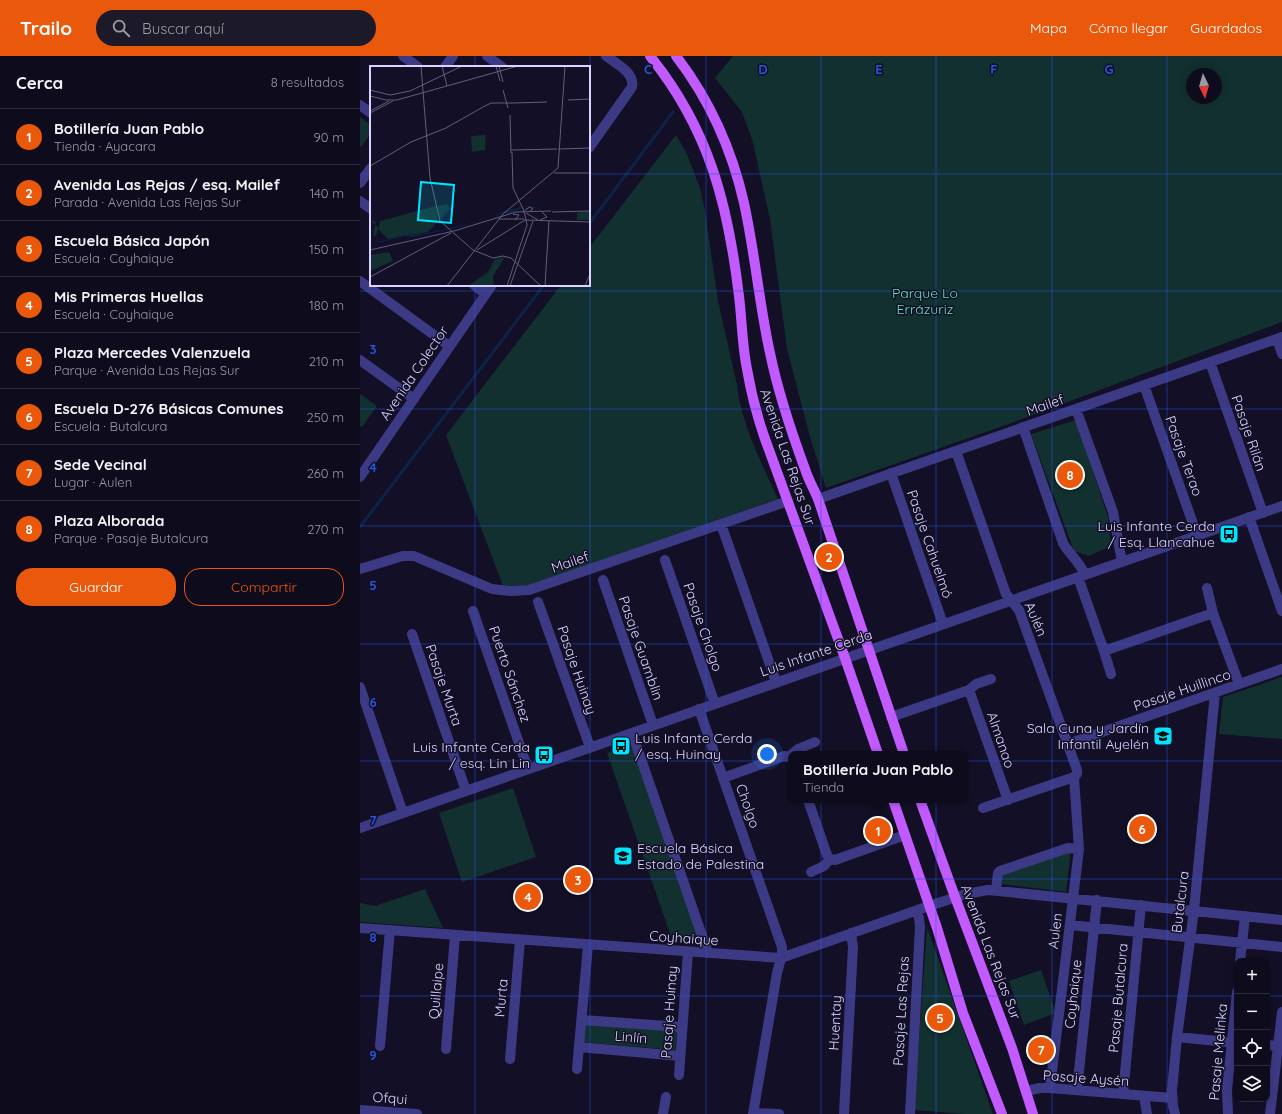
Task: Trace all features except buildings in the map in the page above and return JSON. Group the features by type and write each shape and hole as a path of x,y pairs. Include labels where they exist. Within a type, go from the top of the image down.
{"main road":[{"name":"Avenida Las Rejas Sur","path":"650,56 672,86 694,122 718,183 724,204 739,297 750,387 761,428 845,658 877,751"},
{"name":"Avenida Las Rejas Sur","path":"676,56 699,89 711,111 722,134 736,174 744,203 766,335 774,372 803,463 818,499 903,751"},
{"path":"895,803 930,906 963,1013 1002,1114"},
{"name":"Avenida Las Rejas Sur","path":"921,803 1000,1014 1033,1114"}],"street":[{"path":"404,56 417,66"},
{"path":"446,66 453,56"},
{"path":"487,56 501,66"},
{"path":"590,147 631,90 633,81 630,74 606,56"},
{"path":"360,105 370,112"},
{"path":"590,131 598,136"},
{"path":"360,183 370,169"},
{"path":"360,201 370,209"},
{"path":"360,281 449,346"},
{"path":"475,286 485,294"},
{"name":"Avenida Colector","path":"360,477 491,286"},
{"path":"1279,338 1282,354"},
{"name":"Mailef","path":"818,499 1279,338"},
{"path":"360,360 414,399"},
{"name":"Pasaje Rilán","path":"1210,362 1263,513"},
{"name":"Pasaje Terao","path":"1144,385 1197,535"},
{"path":"1076,409 1113,512 1122,562"},
{"path":"1023,428 1063,543 1080,564 1081,576 1111,674"},
{"name":"Aulén","path":"956,451 1006,594 1019,610 1068,744 1077,772 1074,777"},
{"name":"Pasaje Cahuelmó","path":"891,474 943,624"},
{"name":"Mailef","path":"360,569 403,556 414,556 492,589 510,591 529,590 788,501"},
{"name":"Luis Infante Cerda","path":"360,828 1282,506"},
{"path":"1249,517 1282,611"},
{"path":"721,524 776,682"},
{"name":"Pasaje Cholgo","path":"664,560 715,704"},
{"name":"Pasaje Guamblin","path":"603,580 653,726"},
{"path":"1207,588 1213,613 1239,684"},
{"name":"Pasaje Huinay","path":"538,602 590,747"},
{"name":"Puerto Sánchez","path":"473,610 528,769"},
{"path":"1104,651 1213,613"},
{"name":"Pasaje Murta","path":"412,634 466,791"},
{"name":"Pasaje Huillinco","path":"1068,744 1282,669"},
{"path":"891,717 969,690 976,684 991,679"},
{"path":"360,687 403,813"},
{"name":"Almanao","path":"969,690 1008,800"},
{"name":"Butalcura","path":"1175,1114 1172,1098 1177,1037 1194,910 1215,692"},
{"name":"Cholgo","path":"699,709 781,943 781,958 777,973 753,1113"},
{"path":"632,733 708,953"},
{"path":"796,751 815,742"},
{"path":"723,778 788,755"},
{"path":"983,808 1074,777"},
{"name":"Aulen","path":"1050,1088 1079,849 1074,777"},
{"path":"809,803 826,855 830,859 835,860 905,835"},
{"path":"996,890 998,873 1000,871 1068,848 1079,849"},
{"path":"811,872 824,866 830,859"},
{"name":"Coyhaique","path":"360,928 781,958 916,910 979,891 996,890 1282,920"},
{"name":"Coyhaique","path":"1077,1090 1097,900"},
{"name":"Pasaje Butalcura","path":"1123,1094 1139,932 1140,905"},
{"name":"Pasaje Las Rejas","path":"910,1114 920,927 916,910"},
{"path":"1240,958 1245,916"},
{"path":"1070,925 1282,947"},
{"path":"380,1046 390,930"},
{"name":"Huentay","path":"844,1114 853,947 851,933"},
{"name":"Quillaipe","path":"446,1049 455,935"},
{"name":"Murta","path":"510,1059 520,940"},
{"path":"577,1069 588,945"},
{"name":"Pasaje Huinay","path":"679,1074 688,952"},
{"name":"Pasaje Melinka","path":"1235,1030 1237,994"},
{"path":"1270,1114 1282,1012"},
{"name":"Linlín","path":"582,1020 682,1027"},
{"path":"1177,1037 1234,1043"},
{"name":"Pasaje Melinka","path":"1228,1114 1227,1090 1234,1043"},
{"name":"Linlín","path":"579,1047 680,1056"},
{"name":"Pasaje Aysén","path":"1026,1091 1040,1088 1050,1088 1172,1098"},
{"name":"Pasaje Aysén","path":"1144,1096 1147,1114"},
{"path":"663,1114 666,1097"},
{"name":"Ofqui","path":"360,1110 384,1113 417,1114"},
{"path":"753,1113 779,1114"}],"green space":[{"name":"Parque Lo Errázuriz","path":"733,56 1282,56 1282,322 1003,426 826,488 810,437 787,349 770,219 752,139 742,112 715,78"},
{"path":"360,117 370,124 370,134 361,147"},
{"path":"676,135 687,154 700,188 705,211 718,301 739,399 747,428 778,499 530,585 503,586 446,435 560,286 590,286 590,247"},
{"path":"360,394 377,406 362,427 360,426"},
{"path":"1076,420 1108,517 1111,546 1089,556 1074,551 1031,434"},
{"path":"1282,677 1282,739 1219,734 1223,697"},
{"path":"634,743 702,940 672,939 607,753"},
{"path":"513,788 536,857 462,882 439,813"},
{"path":"1071,850 1066,892 1001,884 1003,872"},
{"path":"425,889 443,928 360,922 360,903 375,906"},
{"path":"927,927 993,1114 964,1114 914,1110"},
{"path":"1041,970 1056,1013 1024,1025 1009,981"},
{"path":"585,1023 677,1031 675,1050 583,1042"}],"waterway":[{"path":"590,223 673,112"},
{"path":"360,527 543,286"}],"place":[{"name":"Plaza Alborada","path":"1070,475"},
{"name":"Luis Infante Cerda / Esq. Llancahue","path":"1229,534"},
{"name":"Avenida Las Rejas / esq. Mailef","path":"829,557"},
{"name":"Sala Cuna y Jardín Infantil Ayelén","path":"1163,736"},
{"name":"Luis Infante Cerda / esq. Huinay","path":"621,746"},
{"name":"Luis Infante Cerda / esq. Lin Lin","path":"544,755"},
{"name":"Escuela D-276 Básicas Comunes","path":"1142,829"},
{"name":"Botillería Juan Pablo","path":"878,831"},
{"name":"Escuela Básica Estado de Palestina","path":"623,856"},
{"name":"Escuela Básica Japón","path":"578,880"},
{"name":"Mis Primeras Huellas","path":"528,897"},
{"name":"Plaza Mercedes Valenzuela","path":"940,1018"},
{"name":"Sede Vecinal","path":"1041,1050"}]}
